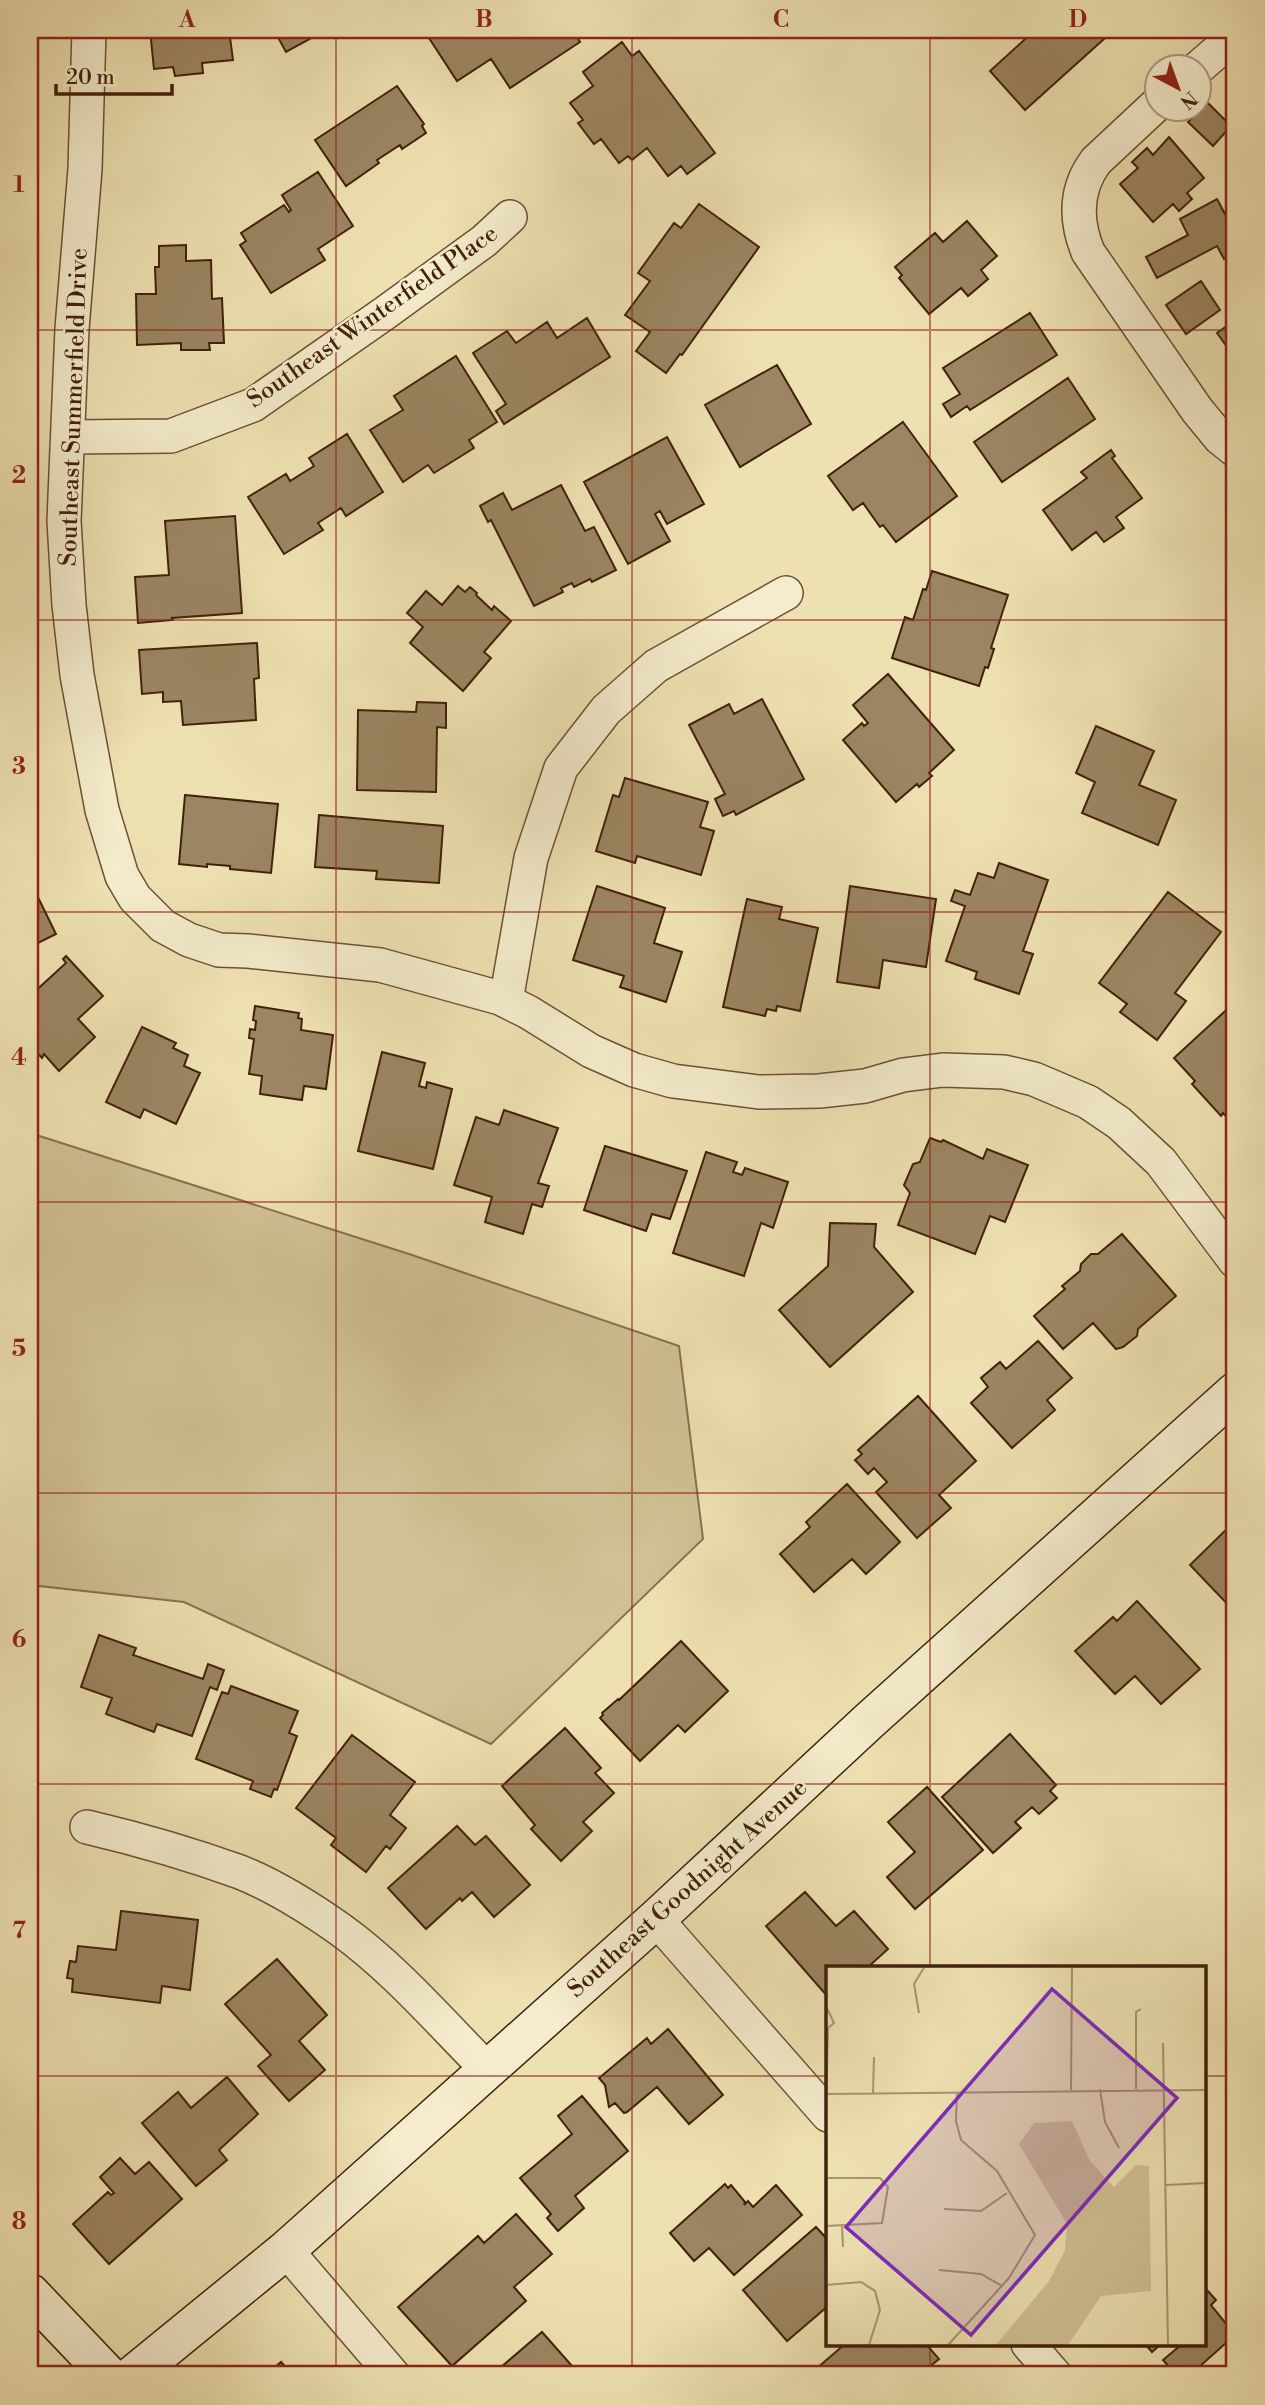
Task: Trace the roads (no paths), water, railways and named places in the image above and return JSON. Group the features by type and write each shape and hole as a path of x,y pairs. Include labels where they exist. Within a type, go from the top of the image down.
{"street":[{"name":"Southeast Summerfield Drive","path":"89,30 85,169 72,329 64,521 77,675 102,810 122,876 135,898 163,926 189,940 219,950 380,965 506,1001 591,1051 634,1070 673,1080 759,1093 865,1086 903,1075 943,1070 1004,1072 1034,1079 1088,1101 1119,1123 1161,1162 1235,1261"},
{"path":"1212,56 1235,36"},
{"path":"1142,119 1096,161 1089,171 1078,201 1080,232 1088,252 1197,410 1220,438 1235,450"},
{"name":"Southeast Winterfield Place","path":"69,437 171,436 253,405 484,241 510,217"},
{"path":"506,1001 531,858 561,768 606,710 656,666 786,593"},
{"name":"Southeast Goodnight Avenue","path":"133,2375 286,2250 656,1919 869,1721 1235,1392"},
{"path":"87,1827 126,1836 242,1873 296,1901 342,1931 384,1965 487,2069"},
{"path":"656,1919 826,2113"},
{"path":"286,2250 393,2375"},
{"path":"30,2293 108,2375"},
{"path":"1030,2346 1055,2375"}]}
